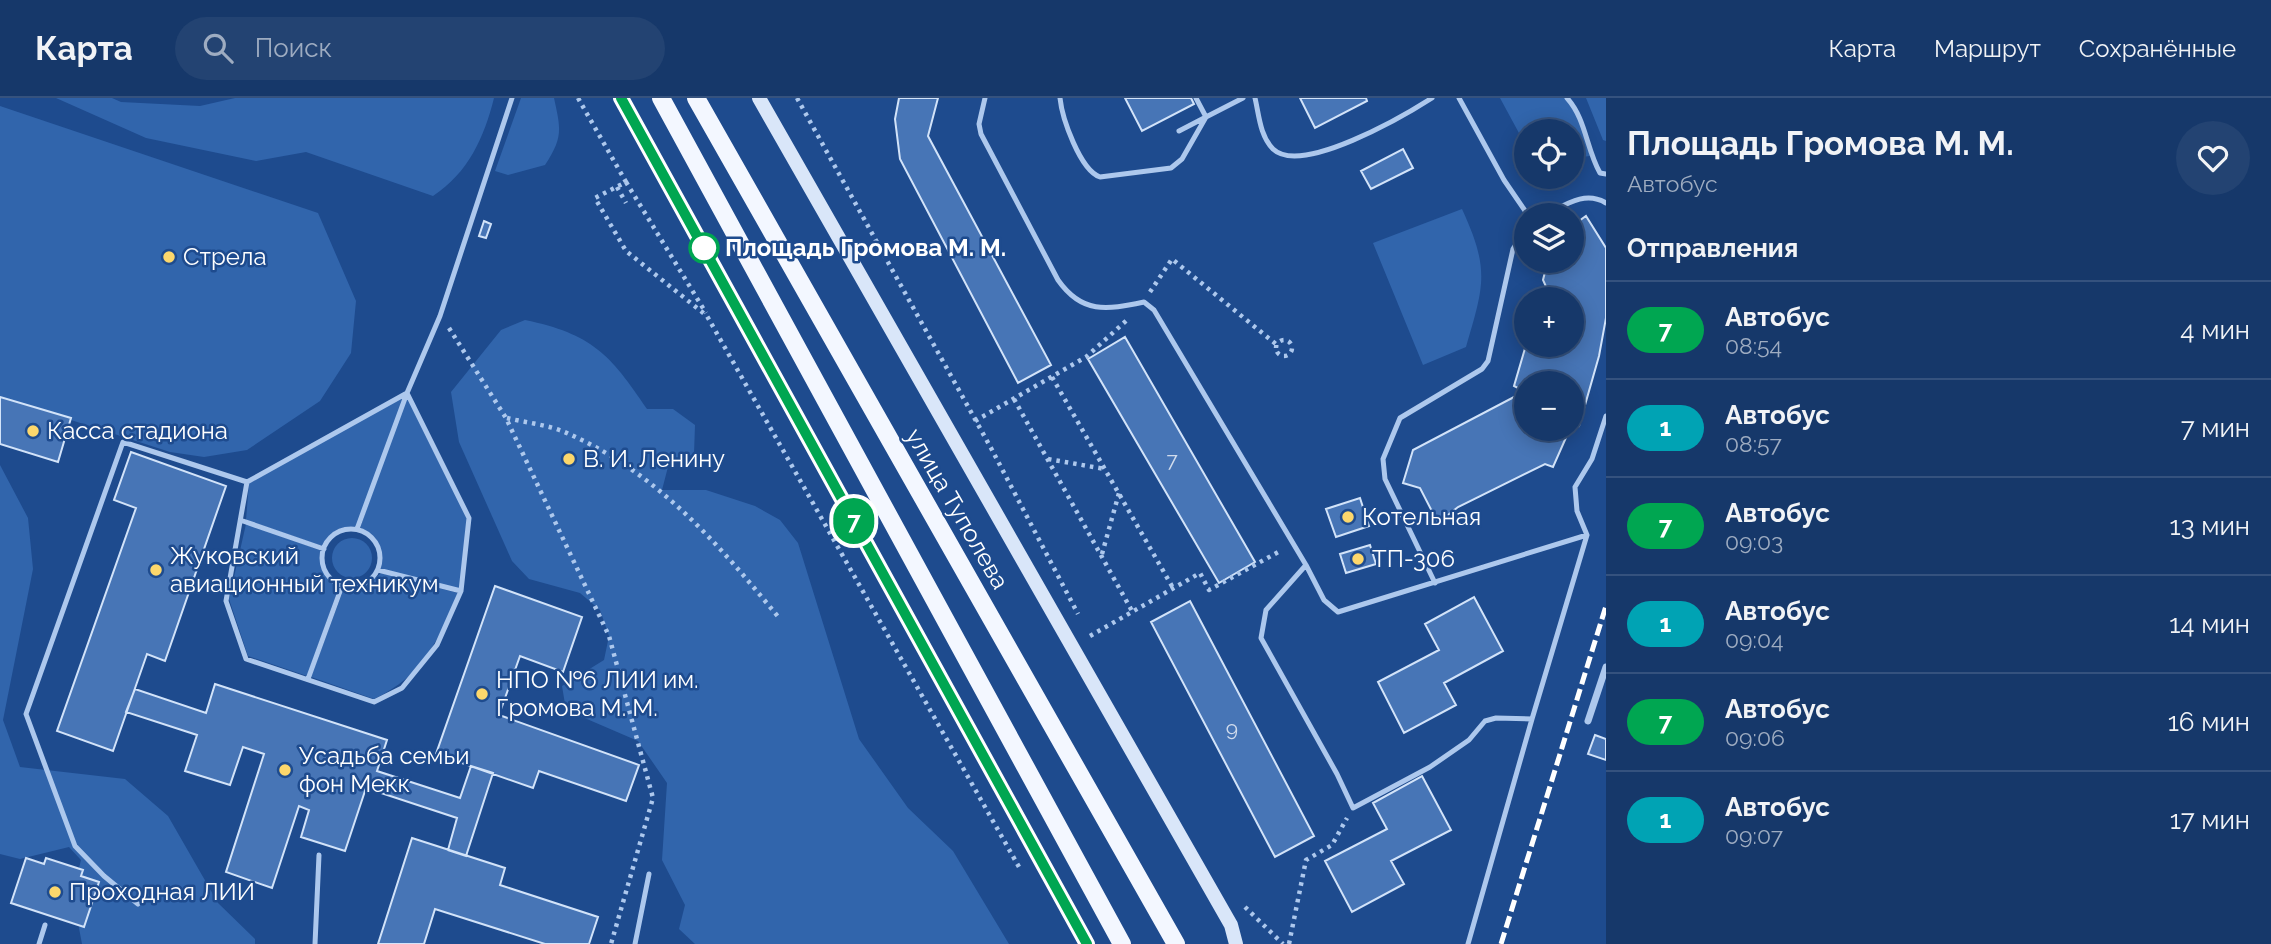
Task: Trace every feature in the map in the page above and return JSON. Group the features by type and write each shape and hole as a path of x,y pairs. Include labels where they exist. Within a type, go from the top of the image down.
{"main road":[{"path":"621,98 1087,944"},
{"path":"661,98 1122,944"},
{"name":"улица Туполева","path":"696,98 1177,944"},
{"name":"улица Туполева","path":"759,98 1224,913 1236,944"}],"street":[{"path":"1588,721 1606,667"}],"lane":[{"path":"357,529 407,393 440,316 512,98"},
{"path":"985,98 979,124 981,134 1058,280 1069,296 1097,309 1144,302 1154,310 1306,565 1324,600 1338,612 1587,536"},
{"path":"1060,98 1063,120 1075,144 1088,168 1100,177 1171,168 1182,159 1206,117"},
{"path":"1196,98 1206,117"},
{"path":"1179,131 1242,98"},
{"path":"1255,98 1264,138 1273,149 1291,158 1319,154 1432,98"},
{"path":"1414,98 1418,107"},
{"path":"1459,98 1504,180 1520,203"},
{"path":"1567,98 1579,112 1590,156 1600,173 1606,174"},
{"path":"1570,203 1594,196 1606,203"},
{"path":"1435,583 1385,480 1382,459 1399,418 1482,369 1488,361 1514,247"},
{"path":"138,904 104,876 75,846 26,714 123,442 247,482 407,393"},
{"path":"247,482 243,521 226,601 246,659 373,702 402,688 438,645 461,591 469,518 407,393"},
{"path":"1468,944 1587,536 1577,511 1575,486 1592,459 1606,416"},
{"path":"243,521 324,549"},
{"path":"357,529 368,533 378,544 381,555 378,570 372,579 360,586 342,586 324,570 324,549 336,533 357,529"},
{"path":"1306,565 1266,610 1261,638 1337,774 1353,808 1430,767 1469,740 1485,721 1496,718 1532,719"},
{"path":"378,570 461,591"},
{"path":"308,678 342,586"},
{"path":"316,944 319,855"},
{"path":"635,944 649,874"},
{"path":"39,944 46,925"}],"path":[{"path":"578,98 707,316 1022,872"},
{"path":"797,98 1083,622"},
{"path":"626,182 595,198 626,251 707,316"},
{"path":"617,187 626,203"},
{"path":"975,421 1086,357 1135,314 1172,260 1277,345"},
{"path":"440,316 506,418 610,636 653,798 611,944"},
{"path":"1052,377 1173,588"},
{"path":"1014,400 1132,611"},
{"path":"506,418 567,432 624,464 661,490 704,529 780,619"},
{"path":"1047,458 1105,469"},
{"path":"1101,555 1119,493"},
{"path":"1090,636 1200,573 1209,590 1292,544"},
{"path":"1087,629 1097,648"},
{"path":"1289,944 1306,860 1332,845 1353,808"},
{"path":"1240,898 1247,910 1283,944"}],"shaded area":[{"path":"56,98 112,98 121,102 200,106 235,98 494,98 480,141 473,153 456,177 433,196 306,152 256,161 146,138"},
{"path":"521,98 554,98 558,140 545,165 508,175 495,171"},
{"path":"1500,98 1567,98 1579,112 1581,119 1514,119 1514,124"},
{"path":"1586,98 1606,98 1606,141 1603,140"},
{"name":"Стрела","path":"0,106 318,213 356,301 351,353 320,401 247,450 204,457 170,452 0,397"},
{"path":"1584,132 1590,156 1584,157"},
{"path":"1462,209 1480,263 1477,308 1466,347 1423,365 1373,243"},
{"path":"525,320 567,332 583,340 610,360 647,409 673,409 695,425 694,454 669,463 662,490 706,490 755,506 780,520 798,543 859,739 908,808 953,851 1009,944 695,944 679,929 685,905 662,860 667,783 638,741 566,710 562,686 604,660 609,636 600,610 580,593 529,579 512,561 459,442 451,392 501,330"},
{"path":"405,396 357,527 336,530 322,546 246,520 249,483"},
{"path":"407,396 467,518 460,589 380,569 378,544 372,535 360,528"},
{"path":"0,465 28,518 33,569 3,720 20,767 125,779 168,816 218,903 255,939 255,944 82,944 79,928 93,883 78,872 81,860 69,847 20,859 0,854"},
{"path":"246,524 320,550 323,572 339,587 307,676 248,656 229,599"},
{"path":"352,538 366,544 372,558 366,572 352,578 338,572 332,558 338,544"},
{"path":"381,573 458,593 435,642 417,668 391,690 374,699 311,677 344,588 366,587"}],"building":[{"path":"899,98 938,98 928,136 1051,365 1018,383 900,159 895,119"},
{"path":"1125,98 1191,98 1194,104 1142,131"},
{"path":"1300,98 1366,98 1367,101 1315,128"},
{"path":"1403,149 1413,168 1371,189 1361,171"},
{"path":"1586,216 1606,248 1606,318 1599,356 1584,408 1584,371 1518,371 1522,357 1584,357 1584,287 1546,287 1543,280 1545,273 1584,273"},
{"path":"484,221 491,224 486,238 479,236"},
{"path":"1125,337 1255,562 1219,583 1088,359"},
{"name":"Касса стадиона","path":"0,397 71,418 58,462 0,444"},
{"path":"1514,397 1514,441 1564,441 1553,467 1545,464 1458,507 1438,523 1420,488 1403,483 1413,450"},
{"name":"Жуковский авиационный техникум","path":"131,452 226,486 165,661 147,654 113,751 57,731 136,508 114,500"},
{"name":"Котельная","path":"1360,498 1369,526 1336,537 1326,509"},
{"name":"ТП-306","path":"1370,545 1376,564 1346,573 1340,554"},
{"name":"НПО №6 ЛИИ им. Громова М. М.","path":"495,586 582,617 563,672 520,656 499,715 639,765 626,801 539,771 533,788 436,754"},
{"path":"1474,597 1503,651 1444,683 1456,705 1404,733 1378,682 1439,650 1425,624"},
{"path":"1190,601 1314,836 1275,857 1151,622"},
{"path":"215,684 387,740 377,771 460,798 471,766 493,773 466,856 448,850 457,818 366,788 345,851 301,837 309,810 299,806 272,888 226,872 264,754 243,747 230,785 185,771 197,735 126,712 135,689 206,713"},
{"path":"1595,735 1606,739 1606,760 1588,754"},
{"path":"1422,776 1451,830 1391,861 1404,884 1352,912 1325,861 1387,829 1373,803"},
{"path":"412,838 505,868 500,885 598,917 589,944 545,944 435,909 424,944 378,944"},
{"name":"Проходная ЛИИ","path":"26,858 44,864 46,858 83,870 81,876 99,882 84,927 11,903"}],"railway":[{"path":"1501,944 1606,606"}],"bus line":[{"name":"7","path":"621,98 1087,944"}],"place":[{"name":"Площадь Громова М. М.","path":"704,248"},
{"name":"Стрела","path":"169,257"},
{"name":"Касса стадиона","path":"33,431"},
{"name":"В. И. Ленину","path":"569,459"},
{"name":"Котельная","path":"1348,517"},
{"name":"ТП-306","path":"1358,559"},
{"name":"Жуковский авиационный техникум","path":"156,570"},
{"name":"НПО №6 ЛИИ им. Громова М. М.","path":"482,694"},
{"name":"Усадьба семьи фон Мекк","path":"285,770"},
{"name":"Проходная ЛИИ","path":"55,892"}]}
